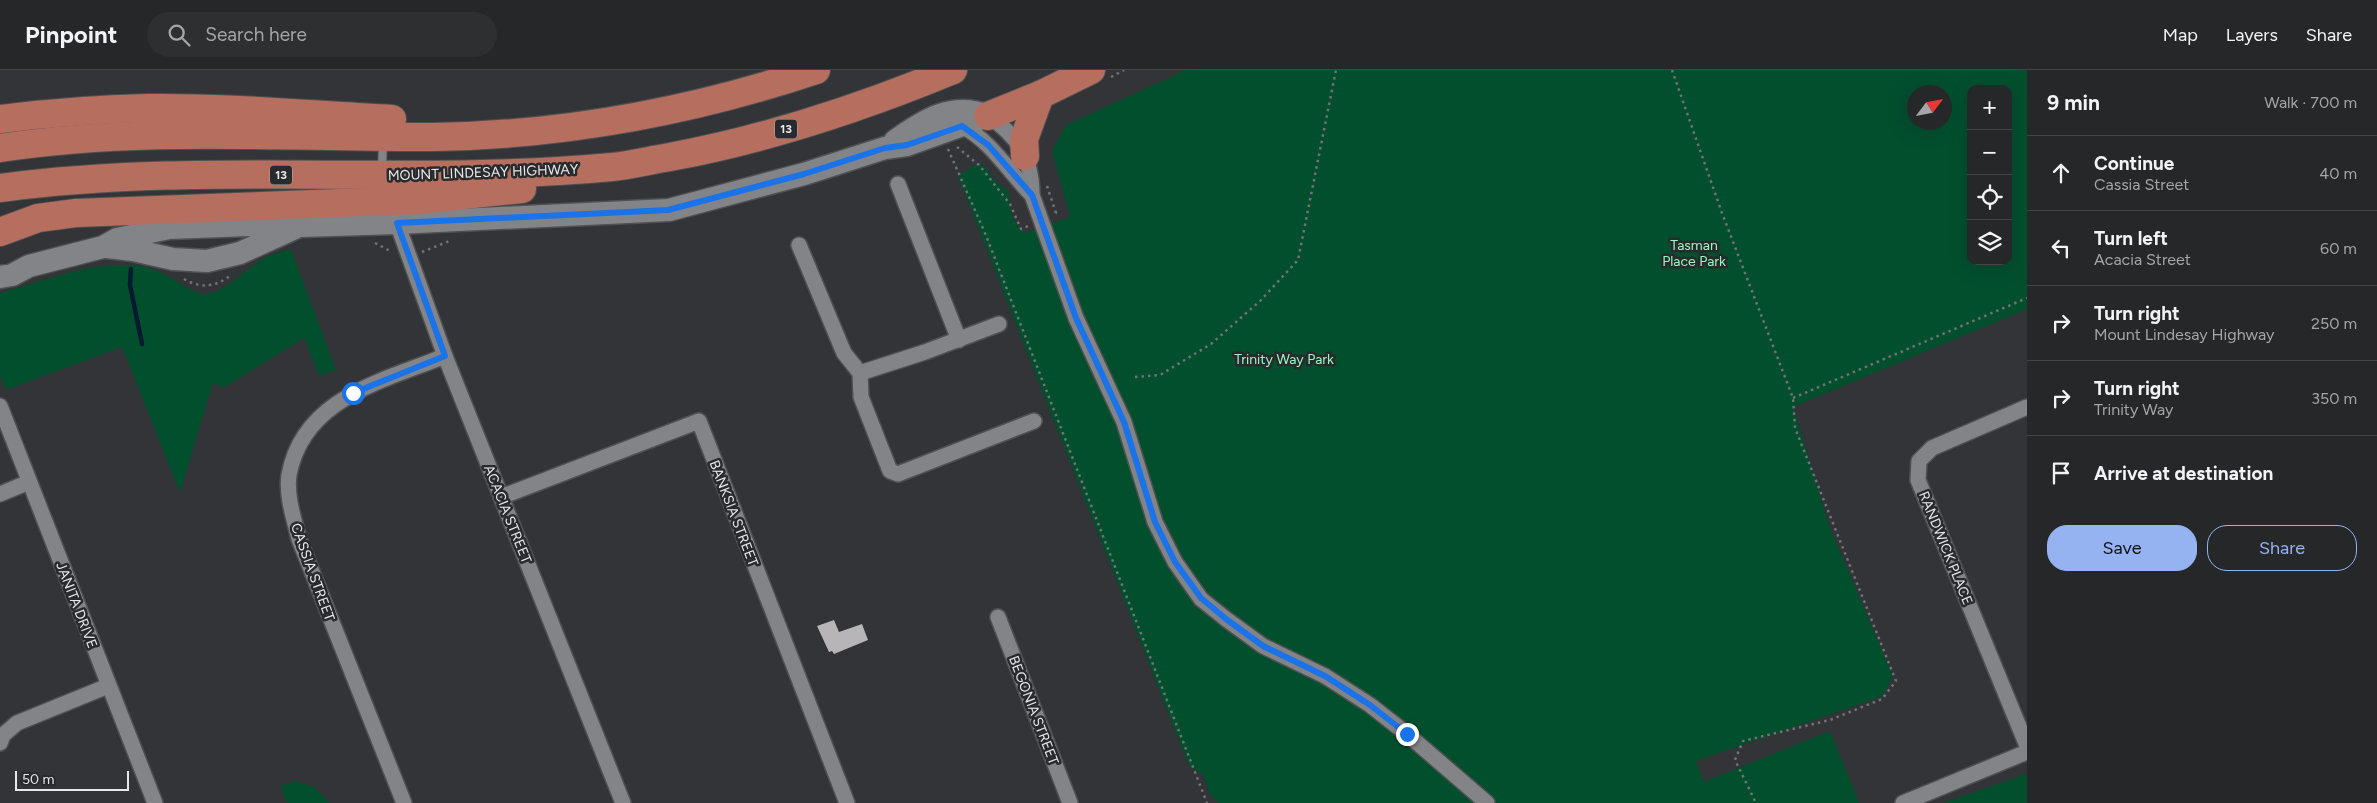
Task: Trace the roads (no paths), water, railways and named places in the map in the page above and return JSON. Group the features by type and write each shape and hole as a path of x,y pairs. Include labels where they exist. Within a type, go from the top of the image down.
{"highway":[{"path":"0,148 92,138 154,135 435,137 557,129 678,109 816,70"},
{"name":"MOUNT LINDESAY HIGHWAY","path":"0,188 52,181 166,174 486,175 614,167 693,152 762,136 886,97 953,70"},
{"path":"988,116 1040,95 1097,76"},
{"path":"1025,156 1026,132 1040,95"},
{"path":"0,119 84,110 205,108 396,119 435,137"},
{"path":"0,232 38,218 76,213 365,202 498,193 585,179 614,167"}],"street":[{"path":"885,148 935,115 958,110 988,116 1008,131 1025,156 1032,175 1032,195 1076,318 1124,422 1155,522 1175,562 1201,598 1226,619 1263,646 1325,676 1370,705 1407,734 1487,803"},
{"path":"0,277 12,275 28,266 103,247 116,239 169,228 278,224 301,226 397,223 668,210 796,177 885,148 907,145 988,116"},
{"path":"962,126 988,145 1032,195"},
{"path":"898,184 959,340"},
{"name":"ACACIA STREET","path":"397,223 445,356 623,803"},
{"path":"206,226 222,244 225,258"},
{"path":"103,247 133,250 196,262 225,258 301,226"},
{"path":"799,244 844,353 860,373 861,397 890,471 898,474 1034,421"},
{"path":"0,259 28,266"},
{"path":"860,373 959,340 999,324"},
{"name":"CASSIA STREET","path":"404,803 299,539 290,504 289,475 301,439 322,412 353,393 445,356"},
{"name":"JANITA DRIVE","path":"0,406 155,803"},
{"name":"RANDWICK PLACE","path":"2027,407 1932,448 1919,461 1918,480 2027,746"},
{"name":"BANKSIA STREET","path":"501,496 699,421 846,803"},
{"path":"0,494 29,482"},
{"name":"BEGONIA STREET","path":"998,616 1070,803"},
{"path":"0,743 4,735 17,723 108,686"},
{"path":"1903,803 2027,752"}],"lane":[{"path":"382,176 383,136"}],"waterway":[{"path":"131,269 130,285 142,344"}],"park label":[{"name":"Tasman Place Park","path":"1694,254"},
{"name":"Trinity Way Park","path":"1284,359"}]}
